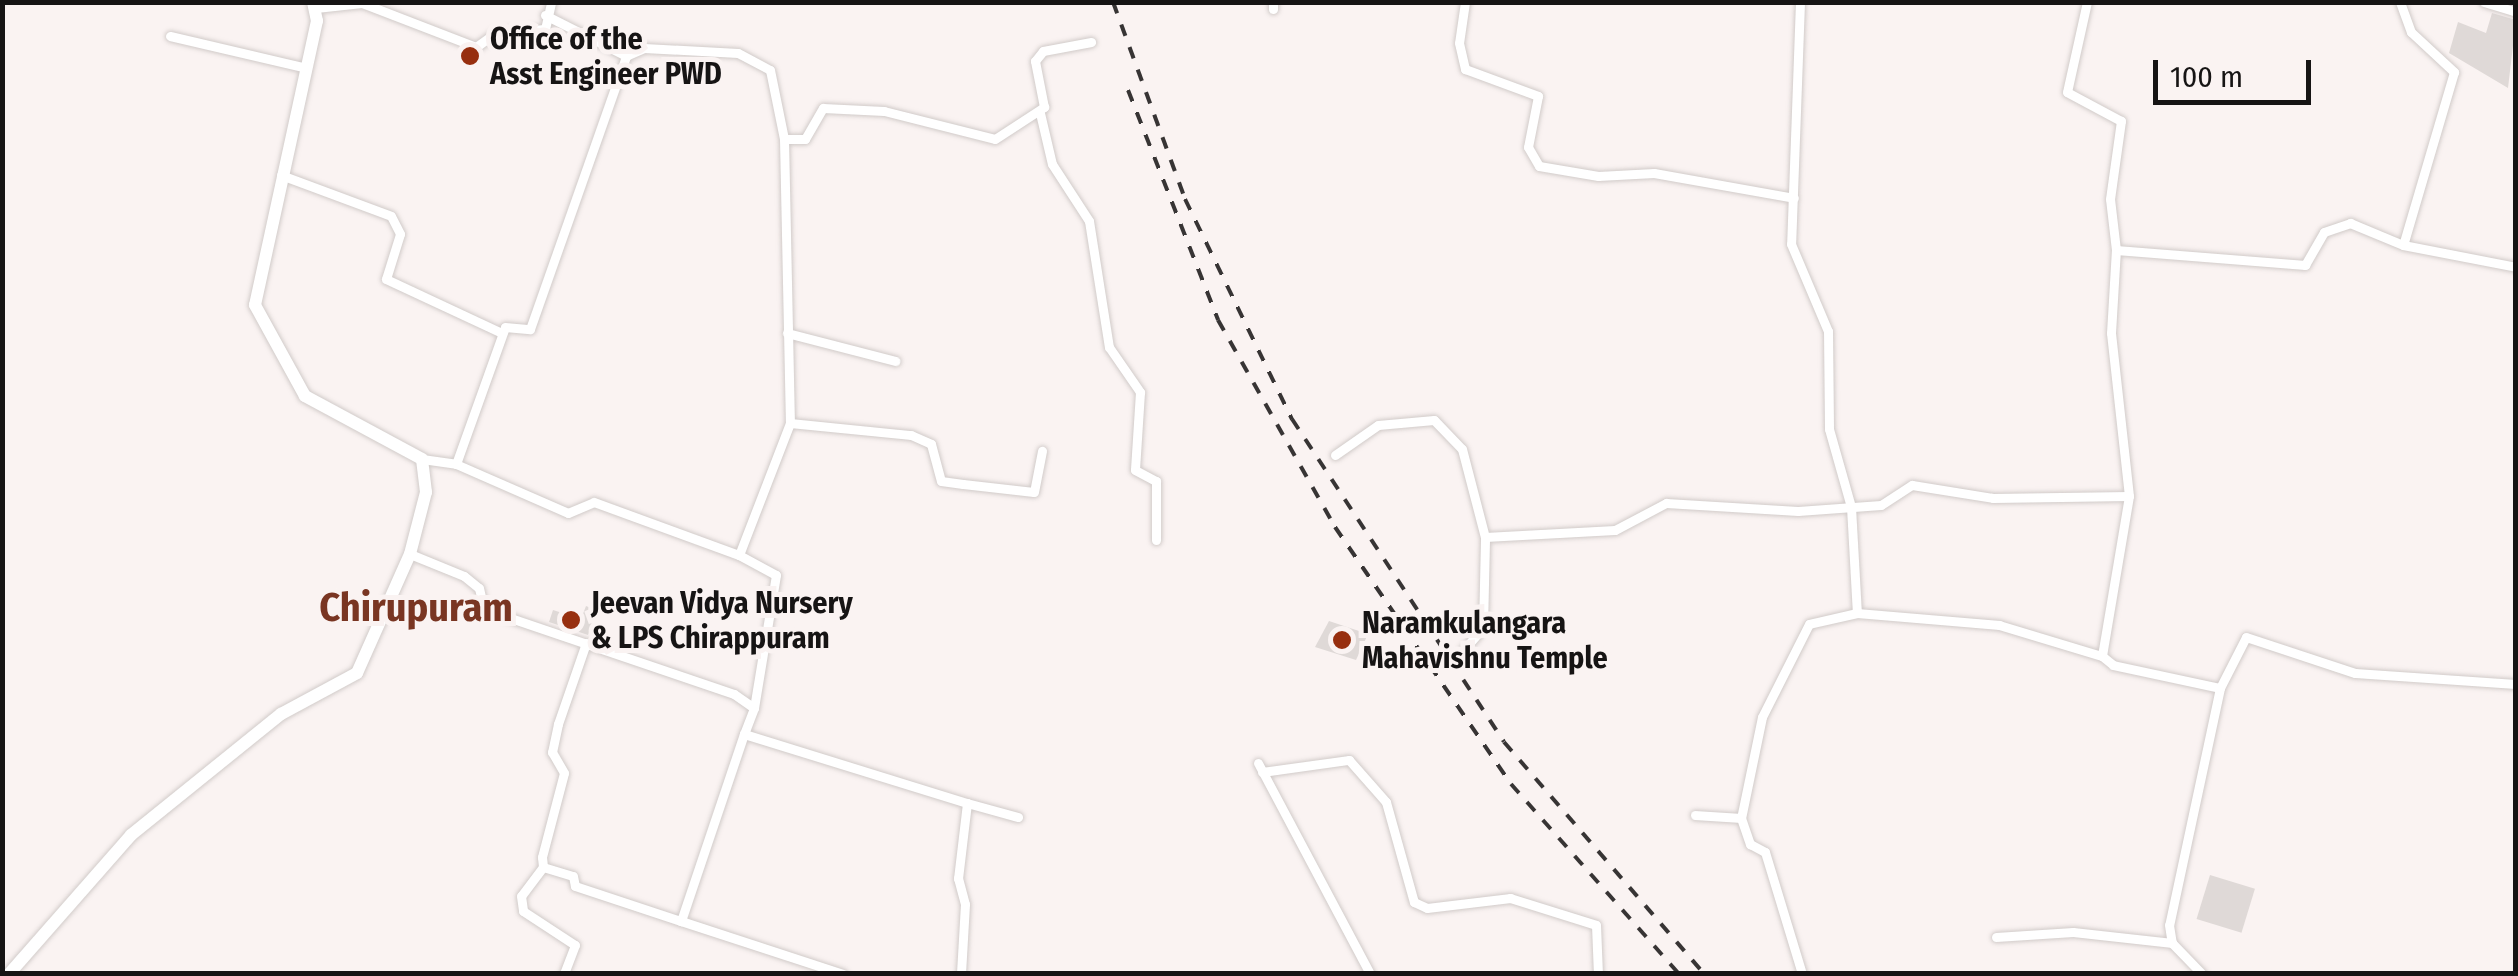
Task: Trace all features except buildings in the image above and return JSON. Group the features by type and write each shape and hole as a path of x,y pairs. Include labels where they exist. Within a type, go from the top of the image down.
{"main road":[{"path":"8,974 131,834 281,714 358,673 410,554 426,492 422,460 305,396 255,305 306,68 314,5"}],"street":[{"path":"314,5 362,3 476,47 495,33 545,29 545,15 551,2"},
{"path":"1466,2 1459,42 1465,69 1538,96 1528,147 1539,166 1598,176 1654,173 1794,198"},
{"path":"1800,2 1791,244 1828,331 1830,440 1851,507 1856,613"},
{"path":"2087,2 2066,92 2121,121 2110,199 2116,250 2110,333 2129,496 2102,656"},
{"path":"2400,2 2411,32 2454,72 2403,245"},
{"path":"2484,2 2516,12"},
{"path":"545,15 626,56"},
{"path":"170,36 306,68"},
{"path":"1092,42 1054,44 1035,61 1040,113 1052,164 1090,222 1110,347 1140,392 1135,470 1156,482 1156,540"},
{"path":"456,464 504,327 530,329 626,56 644,48 763,62 784,139 790,422 739,555"},
{"path":"784,139 805,138 823,108 884,111 983,139 1040,113"},
{"path":"281,175 392,216 400,234 386,280 502,333"},
{"path":"2116,250 2305,265 2324,232 2350,223 2403,245 2516,268"},
{"path":"787,333 895,361"},
{"path":"1335,455 1378,424 1434,420 1462,448 1485,538 1483,628 1460,654"},
{"path":"790,422 912,434 931,444 941,482 1034,492 1042,450"},
{"path":"422,460 456,464 568,513 594,502 739,555 776,574 754,708 681,921"},
{"path":"1485,538 1614,530 1666,503 1880,506 1912,485 1994,498 2129,496"},
{"path":"410,554 464,576 479,588 484,609 734,694 754,708"},
{"path":"1802,974 1765,852 1750,844 1741,818 1762,717 1809,624 1856,613 1998,625 2102,656 2113,665 2220,688"},
{"path":"2202,974 2172,944 2169,925 2220,688 2246,637 2355,673 2516,684"},
{"path":"564,974 575,946 522,911 521,896 543,867 564,773 552,752 586,643"},
{"path":"744,734 1018,817"},
{"path":"1370,974 1260,767 1349,760 1386,802 1414,902 1427,908 1510,898 1596,924 1598,974"},
{"path":"961,974 965,904 958,878 967,803"},
{"path":"1694,815 1741,818"},
{"path":"543,867 573,876 592,894 843,974"},
{"path":"1996,937 2073,932 2172,944"}],"railway":[{"path":"1113,2 1185,199 1292,419 1504,742 1704,974"},
{"path":"1128,90 1218,320 1335,527 1511,784 1679,974"}],"place":[{"name":"Office of the Asst Engineer PWD","path":"470,56"},
{"name":"Jeevan Vidya Nursery & LPS Chirappuram","path":"571,620"},
{"name":"Naramkulangara Mahavishnu Temple","path":"1342,640"}],"district":[{"name":"Chirupuram","path":"416,608"}]}
